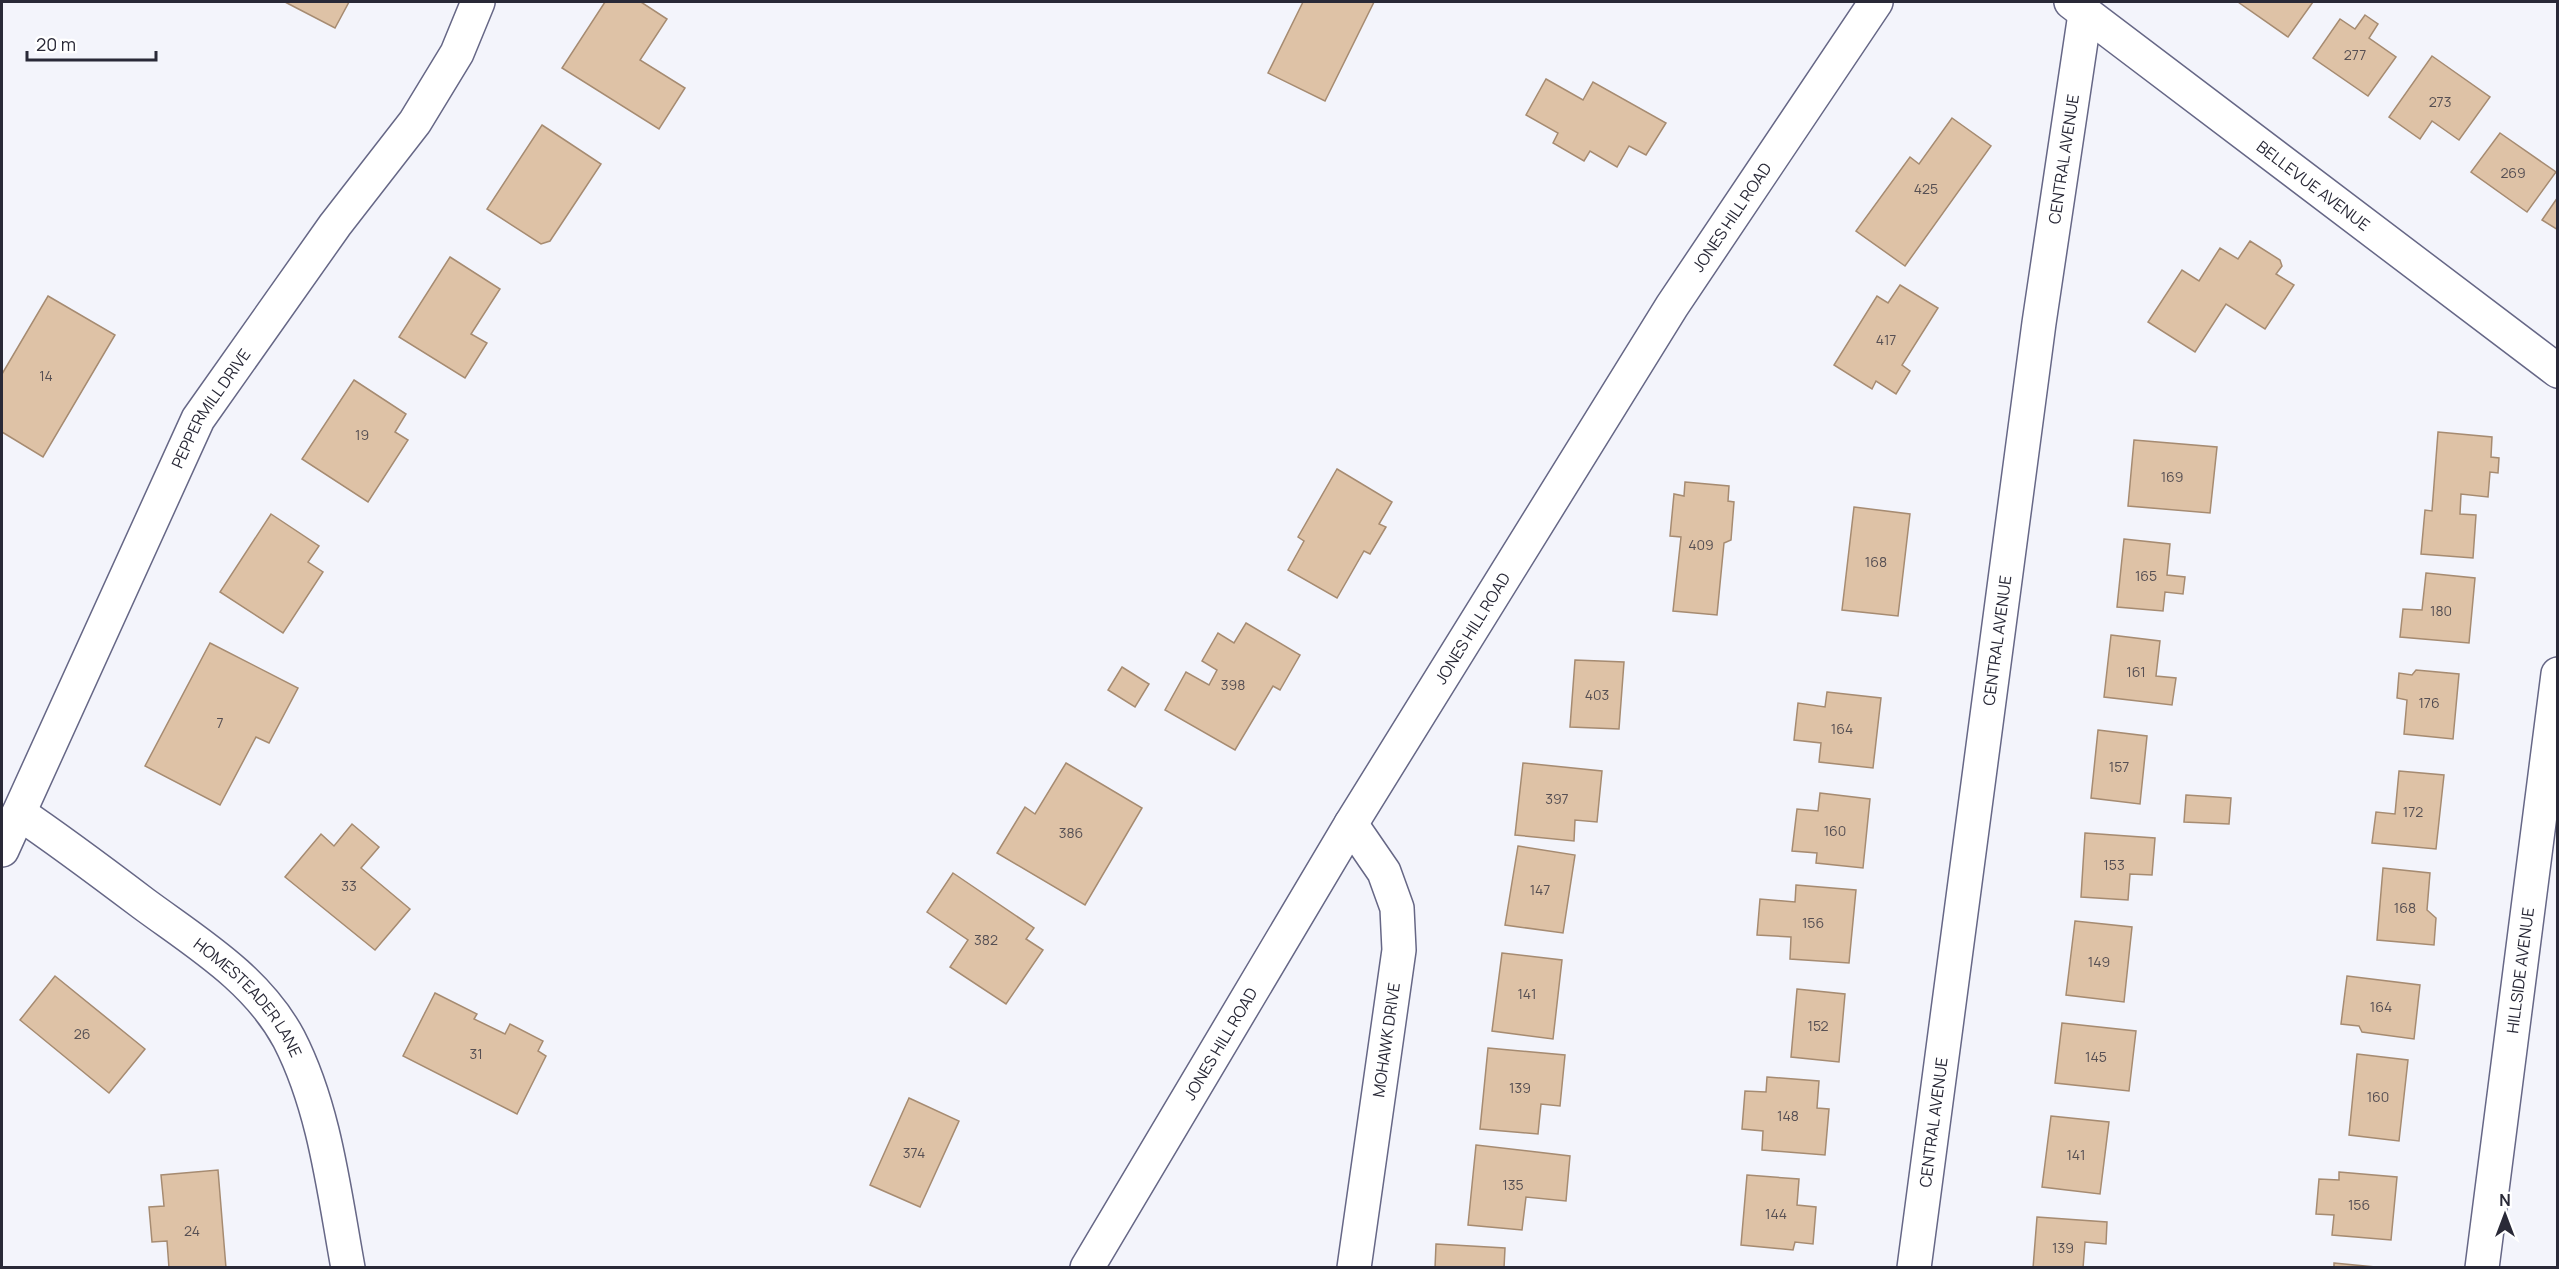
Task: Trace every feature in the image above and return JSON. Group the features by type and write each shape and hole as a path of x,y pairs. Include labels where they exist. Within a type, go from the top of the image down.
{"street":[{"name":"PEPPERMILL DRIVE","path":"2,850 198,419 335,225 415,122 457,53 478,2"},
{"name":"JONES HILL ROAD","path":"1087,1268 1351,824 1672,306 1876,2"},
{"name":"BELLEVUE AVENUE","path":"2077,8 2558,371"},
{"name":"CENTRAL AVENUE","path":"1914,1268 2039,323 2077,8"},
{"name":"HILLSIDE AVENUE","path":"2482,1268 2558,674"},
{"name":"HOMESTEADER LANE","path":"19,813 231,968 264,1001 289,1039 311,1094 331,1173 348,1268"},
{"name":"MOHAWK DRIVE","path":"1351,824 1384,872 1397,908 1399,950 1354,1268"}],"building":[{"path":"285,2 349,2 335,28"},
{"path":"605,2 641,2 667,19 640,60 685,88 659,129 562,68"},
{"path":"1303,2 1374,2 1325,101 1268,73"},
{"path":"2238,2 2313,2 2288,37"},
{"path":"2365,15 2378,24 2369,38 2396,57 2368,96 2313,58 2340,19 2355,29"},
{"path":"2432,56 2490,97 2459,140 2432,121 2420,139 2389,117"},
{"path":"1546,79 1583,100 1593,82 1666,123 1646,155 1629,146 1617,167 1590,151 1584,161 1553,143 1558,133 1526,115"},
{"path":"1952,118 1991,146 1905,266 1856,231 1910,157 1919,164"},
{"path":"542,125 601,164 550,241 541,244 487,209"},
{"path":"2500,133 2556,172 2527,212 2471,172"},
{"path":"2558,197 2558,230 2542,220"},
{"path":"2250,241 2280,260 2282,266 2276,274 2294,285 2265,329 2226,304 2195,352 2148,322 2182,270 2199,281 2220,248 2238,259"},
{"path":"450,257 500,289 471,334 487,343 465,378 399,337"},
{"path":"1900,285 1938,308 1902,365 1910,371 1896,394 1876,381 1872,389 1834,365 1877,296 1888,303"},
{"path":"48,296 115,335 43,457 2,432 2,374"},
{"path":"354,380 406,414 395,432 408,440 368,502 302,459"},
{"path":"2438,432 2492,437 2491,457 2499,458 2498,473 2490,472 2488,497 2461,494 2460,514 2476,515 2473,558 2421,554 2425,510 2432,511"},
{"path":"2134,440 2217,447 2210,513 2128,506"},
{"path":"1337,469 1392,502 1379,524 1386,527 1370,554 1364,551 1337,598 1288,570 1304,541 1298,537"},
{"path":"1685,482 1729,486 1728,501 1734,502 1731,540 1724,543 1717,615 1673,611 1681,537 1670,536 1674,494 1684,496"},
{"path":"1854,507 1910,514 1898,616 1842,610"},
{"path":"271,514 319,546 308,562 323,572 283,633 220,592"},
{"path":"2124,539 2170,544 2167,575 2185,577 2183,594 2165,592 2163,611 2117,607"},
{"path":"2426,573 2475,578 2469,643 2400,637 2403,609 2422,610"},
{"path":"1246,623 1300,655 1280,690 1273,686 1235,750 1165,710 1186,672 1209,685 1217,670 1202,661 1218,633 1234,643"},
{"path":"2111,635 2160,641 2156,676 2176,678 2172,705 2104,697"},
{"path":"210,643 298,688 269,743 256,737 220,805 145,766"},
{"path":"1575,660 1624,662 1619,729 1570,727"},
{"path":"1122,667 1149,684 1135,707 1108,690"},
{"path":"2416,670 2459,674 2453,739 2404,734 2407,700 2397,698 2399,673 2412,675"},
{"path":"1827,692 1881,698 1873,768 1819,762 1821,743 1794,740 1798,703 1825,707"},
{"path":"2098,730 2147,736 2140,804 2091,798"},
{"path":"1066,763 1142,808 1085,905 997,853 1025,807 1035,814"},
{"path":"1523,763 1602,771 1597,822 1575,820 1574,841 1515,835"},
{"path":"2399,771 2444,775 2436,849 2372,843 2376,812 2395,814"},
{"path":"1820,793 1870,799 1863,868 1816,863 1817,853 1792,851 1797,809 1818,811"},
{"path":"2186,795 2231,798 2229,824 2184,822"},
{"path":"352,824 379,847 361,868 410,909 375,950 285,877 321,834 334,846"},
{"path":"2085,833 2155,838 2152,875 2130,874 2128,900 2081,897"},
{"path":"1518,846 1575,855 1563,933 1505,925"},
{"path":"2383,868 2430,873 2427,910 2436,918 2434,945 2377,940"},
{"path":"953,873 1034,928 1026,939 1043,950 1006,1004 950,967 968,940 927,912"},
{"path":"1796,885 1856,890 1849,963 1790,959 1791,937 1757,935 1760,899 1795,902"},
{"path":"2075,921 2132,927 2124,1002 2066,995"},
{"path":"1502,953 1562,960 1553,1039 1492,1031"},
{"path":"55,976 145,1049 109,1093 20,1020"},
{"path":"2347,976 2420,985 2414,1039 2362,1032 2359,1026 2341,1024"},
{"path":"1797,989 1845,994 1839,1062 1791,1057"},
{"path":"435,993 477,1014 474,1019 505,1034 510,1024 543,1041 538,1051 546,1056 517,1114 403,1056"},
{"path":"2062,1023 2136,1031 2129,1091 2055,1083"},
{"path":"1488,1048 1565,1055 1560,1106 1541,1104 1538,1134 1480,1129"},
{"path":"2357,1054 2408,1060 2399,1141 2349,1135"},
{"path":"1767,1077 1819,1081 1817,1108 1829,1109 1825,1155 1762,1150 1763,1131 1742,1129 1745,1091 1766,1092"},
{"path":"909,1098 959,1121 920,1207 870,1185"},
{"path":"2051,1116 2109,1122 2100,1194 2042,1187"},
{"path":"1476,1145 1570,1156 1566,1201 1526,1197 1522,1230 1468,1225"},
{"path":"218,1170 226,1268 169,1268 167,1241 152,1242 149,1207 164,1206 161,1175"},
{"path":"2339,1172 2397,1177 2391,1240 2332,1235 2334,1215 2316,1214 2319,1179 2339,1180"},
{"path":"1747,1175 1799,1179 1797,1205 1816,1207 1813,1244 1795,1242 1793,1250 1741,1245"},
{"path":"2037,1217 2107,1222 2106,1244 2085,1242 2083,1268 2033,1268"},
{"path":"1436,1244 1505,1248 1504,1268 1435,1268"},
{"path":"2334,1263 2375,1267 2375,1268 2334,1268"}]}
